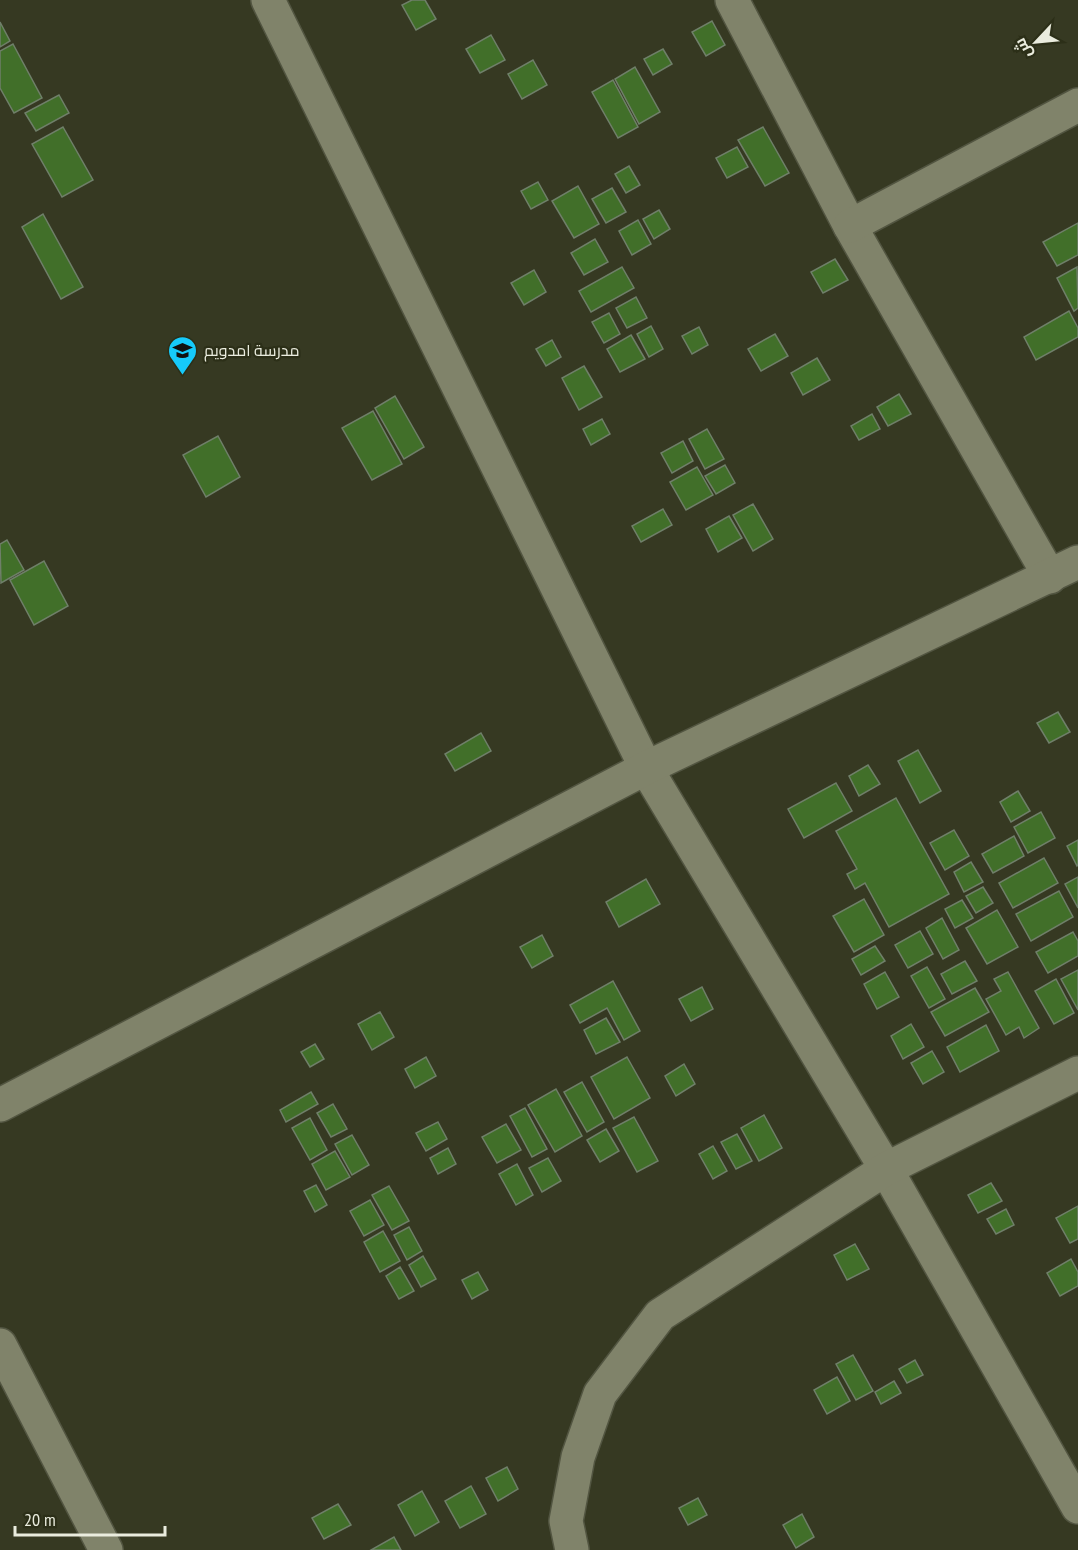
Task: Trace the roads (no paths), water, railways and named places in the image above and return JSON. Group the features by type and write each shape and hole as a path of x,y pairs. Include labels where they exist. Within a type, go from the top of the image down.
{"street":[{"path":"0,1105 646,768 1064,569 850,226 732,0"},
{"path":"274,2 646,768 886,1169 1078,1507"},
{"path":"850,226 1078,105"},
{"path":"572,1550 566,1521 578,1457 600,1394 660,1315 886,1169 1078,1074"},
{"path":"0,1345 106,1550"}],"place":[{"name":"مدرسة امدويم","path":"183,376"}]}
